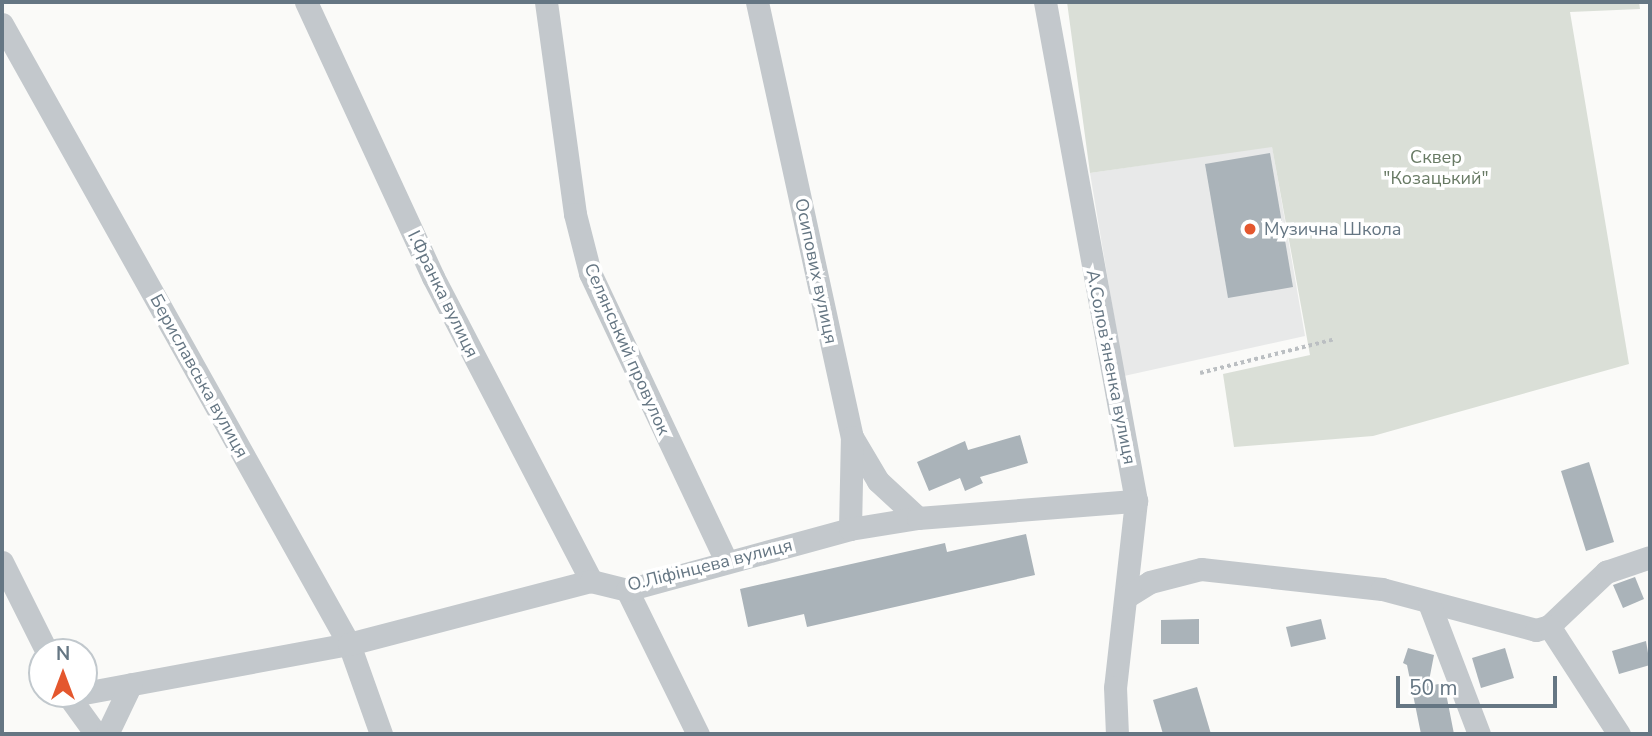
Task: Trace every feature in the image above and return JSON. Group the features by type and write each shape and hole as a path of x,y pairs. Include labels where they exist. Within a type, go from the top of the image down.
{"street":[{"name":"І.Франка вулиця","path":"306,2 433,277 591,581"},
{"name":"Селянський провулок","path":"546,2 575,214 590,273 726,561"},
{"name":"Осипових вулиця","path":"757,2 852,437 878,481 918,518"},
{"name":"А.Солов’яненка вулиця","path":"1045,2 1136,501 1115,687 1118,734"},
{"name":"Бериславська вулиця","path":"2,24 349,644 381,734"},
{"path":"850,529 852,437"},
{"name":"О.Ліфінцева вулиця","path":"98,690 349,644 591,581 627,590 850,529 918,518 1136,501"},
{"path":"1126,597 1150,582 1200,569 1382,589 1516,628 1549,626 1606,572 1650,557"},
{"path":"2,562 40,638"},
{"path":"627,590 698,734"},
{"path":"1429,603 1479,734"},
{"path":"1549,626 1619,734"},
{"path":"107,734 131,684"},
{"path":"82,708 96,734"}],"path":[{"path":"1200,373 1335,339"}],"shaded area":[{"path":"1272,146 1305,336 1124,376 1090,173"}],"green space":[{"name":"Сквер \"Козацький\"","path":"1067,2 1639,2 1640,9 1570,12 1629,364 1373,436 1234,447 1223,374 1310,355 1272,147 1090,173"}],"building":[{"name":"Музична Школа","path":"1270,153 1293,287 1228,298 1205,164"},
{"path":"1020,435 1028,463 980,477 983,483 965,491 960,478 929,491 917,462 965,441 968,450"},
{"path":"1589,462 1614,542 1586,551 1561,471"},
{"path":"1026,534 1035,575 807,627 804,614 748,627 740,589 945,543 947,552"},
{"path":"1635,577 1644,599 1623,608 1613,585"},
{"path":"1199,619 1199,644 1161,644 1161,620"},
{"path":"1321,619 1326,639 1291,647 1286,627"},
{"path":"1646,641 1650,665 1619,674 1612,651"},
{"path":"1408,648 1434,655 1428,686 1444,683 1454,734 1421,734 1407,665 1403,663"},
{"path":"1505,648 1514,678 1481,688 1472,658"},
{"path":"1197,687 1211,734 1163,734 1153,700"}],"place":[{"name":"Музична Школа","path":"1250,229"}]}
